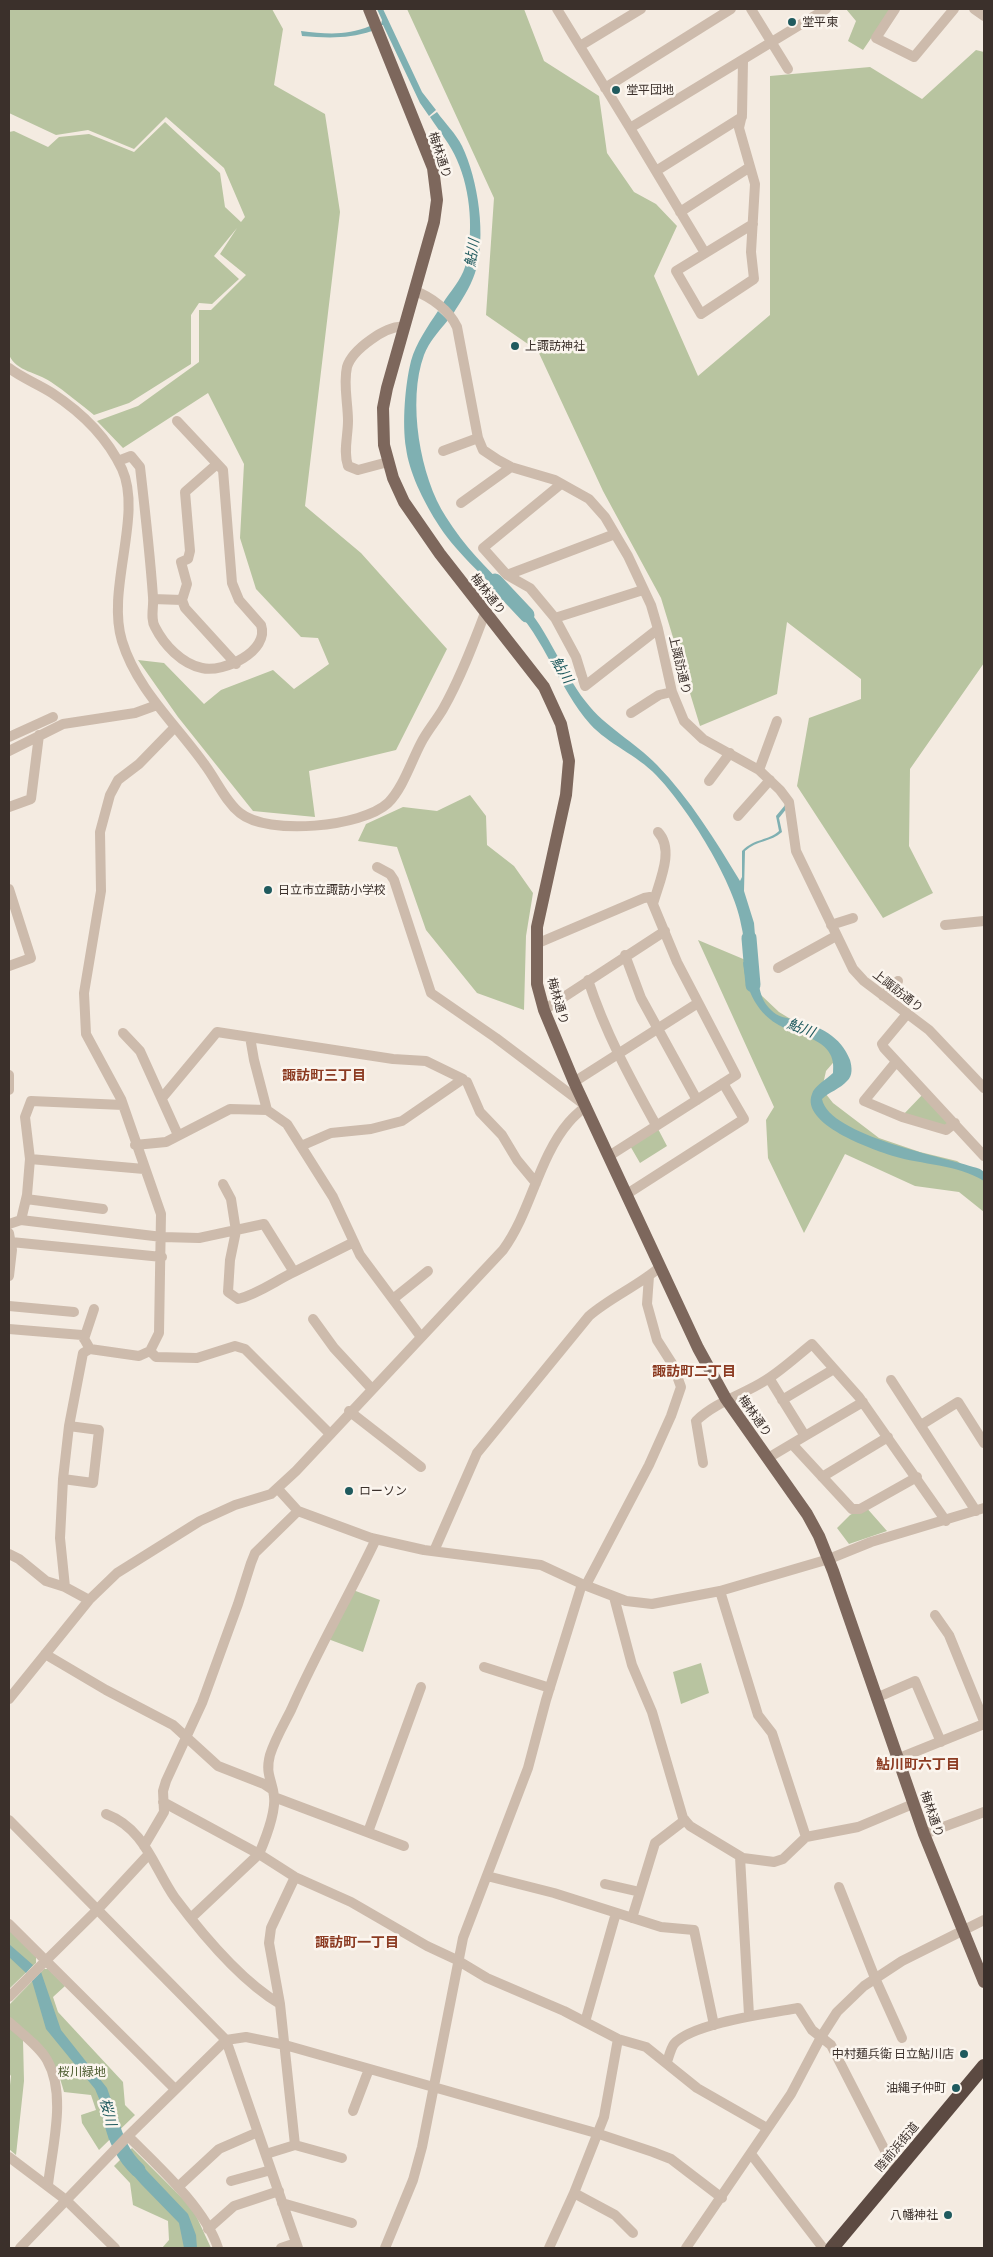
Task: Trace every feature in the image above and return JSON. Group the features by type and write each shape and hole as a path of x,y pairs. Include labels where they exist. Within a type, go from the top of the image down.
{"highway":[{"name":"陸前浜街道","path":"832,2248 984,2066"}],"main road":[{"name":"梅林通り","path":"369,9 427,153 436,186 434,222 383,408 384,445 388,462 404,502 440,554 544,687 561,724 569,761 566,795 541,906 536,944 537,984 544,1010 574,1082 698,1348 726,1399 810,1519 829,1559 924,1834 984,1982"}],"street":[{"path":"557,9 705,253"},
{"path":"580,46 641,9"},
{"path":"605,88 731,9"},
{"path":"750,9 788,69"},
{"path":"630,128 826,9"},
{"path":"895,9 876,38 914,57 954,9"},
{"path":"974,9 984,16"},
{"path":"743,61 742,117 739,128 755,184 752,252 754,279 701,314 676,271 753,224"},
{"path":"656,171 742,117"},
{"path":"680,212 750,167"},
{"path":"415,291 426,295 438,304 452,319 460,336 478,438 443,451"},
{"path":"388,462 358,470 348,466 346,380 351,359 374,337 388,329 404,328"},
{"path":"9,368 66,404 106,440 118,461 128,490 128,512 118,601 121,638 136,675 158,705 205,765 232,805 241,814 256,822 293,828 362,817 388,803 395,794 421,742 451,694 485,613"},
{"path":"118,461 131,456 140,467 153,599 153,624 163,641 187,663 203,668 220,669 236,664 258,645 263,636 263,630 239,600 232,583 223,470 177,421"},
{"name":"上諏訪通り","path":"478,438 483,450 512,467 528,470 561,484 589,499 605,516 616,534 651,605 672,692 684,721 692,730 710,743 759,770 789,802 796,851 853,969 864,981 928,1030 984,1088"},
{"path":"217,464 186,492 190,551 188,559 181,562 187,584 182,600 185,608 236,664"},
{"path":"461,503 512,467"},
{"path":"561,484 483,548 508,575 530,588 556,618 576,657 584,686 658,629"},
{"path":"508,575 616,534"},
{"path":"556,618 643,590"},
{"path":"153,599 182,600"},
{"path":"631,713 659,695 672,692"},
{"path":"9,751 63,724 135,713 158,705"},
{"path":"9,736 53,717"},
{"path":"759,770 777,721"},
{"path":"65,1587 60,1538 63,1479 69,1426 83,1353 90,1349 139,1356 150,1352 160,1333 161,1214 135,1145 123,1105 86,1034 84,993 100,890 100,832 110,795 118,780 139,764 175,728"},
{"path":"9,806 31,799 39,735"},
{"path":"709,781 730,753"},
{"path":"738,816 770,780"},
{"path":"653,904 666,854 666,844 658,832"},
{"path":"9,1699 89,1600 117,1573 200,1521 235,1505 271,1494 278,1488 502,1250 521,1219 557,1139 569,1122 586,1106 496,1038 431,993 394,880 390,874 377,867"},
{"path":"9,889 31,958 9,966"},
{"path":"536,944 650,897 677,962 736,1075 609,1156"},
{"path":"831,925 853,918"},
{"path":"945,925 984,921"},
{"path":"544,1010 625,955 665,931"},
{"path":"778,968 836,936"},
{"path":"625,955 642,998 697,1100"},
{"path":"588,980 600,1017 618,1055 656,1125"},
{"path":"883,996 898,981"},
{"path":"574,1082 698,1003"},
{"path":"907,1014 882,1044 884,1048 984,1156"},
{"path":"162,1098 217,1032 393,1059 426,1061 463,1079 402,1121 371,1129 331,1133 301,1146"},
{"path":"123,1033 140,1051 178,1135"},
{"path":"250,1037 267,1110"},
{"path":"896,1062 864,1101 902,1117 946,1130 955,1123"},
{"path":"9,1075 9,1090"},
{"path":"467,1082 480,1112 502,1135 517,1160 536,1183"},
{"path":"627,1194 744,1119 723,1083"},
{"path":"21,1220 26,1199 30,1159 25,1117 30,1101 123,1105"},
{"path":"135,1145 166,1142 230,1109 267,1110 287,1124 334,1198 360,1255 421,1337"},
{"path":"30,1159 144,1169"},
{"path":"223,1184 231,1199 236,1231 230,1260 228,1292 238,1299 254,1295 264,1287 354,1242"},
{"path":"26,1199 103,1209"},
{"path":"9,1224 21,1220 162,1237 199,1238 264,1224 294,1272"},
{"path":"9,1276 12,1260 10,1237 162,1257"},
{"path":"434,1551 477,1453 590,1316 660,1267"},
{"path":"393,1299 428,1271"},
{"path":"386,2248 413,2180 435,2088 457,1960 471,1913 528,1768 550,1688 584,1585 649,1465 671,1416 681,1387 673,1365 658,1340 647,1304 649,1276"},
{"path":"9,1306 74,1312"},
{"path":"84,1339 94,1309"},
{"path":"313,1319 334,1348 371,1388"},
{"path":"9,1329 82,1335 90,1349"},
{"path":"703,1464 696,1421 726,1399 769,1378 812,1344 863,1402 946,1521"},
{"path":"150,1352 156,1357 197,1358 235,1346 245,1349 328,1433"},
{"path":"782,1400 834,1369"},
{"path":"769,1378 805,1436"},
{"path":"278,1488 298,1511 376,1539 434,1551 542,1565 584,1585 626,1601 652,1604 720,1591 829,1559 871,1542 980,1510 891,1380"},
{"path":"768,1458 863,1402"},
{"path":"921,1425 958,1402 984,1443"},
{"path":"349,1411 421,1467"},
{"path":"63,1479 93,1483 99,1430 69,1426"},
{"path":"822,1476 888,1437"},
{"path":"792,1444 852,1509 860,1509 917,1477"},
{"path":"9,1998 98,1909 147,1850 164,1812 163,1791 166,1781 188,1738 238,1604 251,1563 256,1553 298,1511"},
{"path":"192,1917 258,1854 264,1842 274,1794 269,1780 268,1767 275,1743 307,1673 350,1593 376,1539"},
{"path":"9,1554 19,1558 46,1582 65,1587 89,1600"},
{"path":"720,1591 758,1715 772,1734 806,1837"},
{"path":"614,1596 632,1665 652,1712 685,1820 690,1826 740,1856 774,1862 783,1859 806,1837 858,1827 914,1804"},
{"path":"898,1760 984,1722 980,1697 949,1635 934,1615"},
{"path":"45,1654 106,1690 173,1725 218,1766 264,1784 274,1794 404,1846"},
{"path":"484,1667 550,1688"},
{"path":"876,1698 915,1681 941,1742"},
{"path":"368,1832 421,1687"},
{"path":"163,1802 258,1854 295,1877 331,1892 487,1978 618,2039 646,2047 697,2088 767,2128"},
{"path":"924,1834 984,1812"},
{"path":"106,1814 120,1820 132,1829 175,1897 249,1982 280,2004"},
{"path":"9,1820 226,2040 297,2245 281,2248"},
{"path":"632,1918 655,1843 685,1820"},
{"path":"740,1856 749,2015"},
{"path":"487,1876 554,1893 661,1927 694,1930 714,2025"},
{"path":"295,1877 271,1928 270,1943 280,2004 296,2145"},
{"path":"605,1884 640,1892"},
{"path":"839,1887 875,1978 902,2038"},
{"path":"585,2022 616,1913"},
{"path":"686,2248 752,2154 790,2094 837,2012 864,1986 902,1961 984,1920"},
{"path":"9,1924 42,1965 175,2089"},
{"path":"667,2062 674,2044 684,2037 714,2025 749,2015 798,2008 812,2030 831,2045 896,2172"},
{"path":"9,2022 46,2058 56,2079 58,2101 48,2185"},
{"path":"20,2248 127,2137 226,2040 246,2037 285,2045 596,2133 671,2159 722,2198"},
{"path":"549,2248 574,2193 596,2133 604,2117 618,2039"},
{"path":"353,2111 369,2069"},
{"path":"178,2187 219,2149 258,2132"},
{"path":"127,2137 178,2187 208,2229 218,2248"},
{"path":"266,2154 296,2145 342,2158"},
{"path":"752,2154 823,2248"},
{"path":"9,2156 66,2200 112,2247"},
{"path":"231,2181 271,2170"},
{"path":"208,2229 234,2206 278,2191"},
{"path":"574,2193 615,2215 632,2233"},
{"path":"282,2203 352,2223"}],"green space":[{"path":"9,9 272,9 283,29 274,85 325,114 340,212 305,506 361,553 447,649 396,750 309,771 315,817 253,811 178,717 138,660 164,663 204,704 221,690 273,670 294,689 329,664 318,638 301,637 256,589 240,538 244,464 208,393 123,448 97,421 138,406 199,362 199,310 211,310 246,275 220,254 237,228 214,256 239,279 212,304 199,303 191,315 191,364 129,403 94,415 51,382 17,365 9,355 9,132 14,131 48,147 59,137 89,134 134,152 165,122 220,173 225,207 241,222 245,217 224,168 166,117 134,149 88,130 56,135 9,113"},
{"path":"407,9 524,9 544,61 599,96 607,153 634,192 656,204 677,226 654,276 698,376 770,315 770,76 870,67 922,99 976,50 984,52 984,663 910,769 909,846 933,893 883,918 797,786 809,718 861,699 861,679 787,622 777,694 700,726 661,598 603,491 538,351 486,315 494,198"},
{"path":"846,9 891,9 863,50 848,41 856,21"},
{"path":"470,795 486,816 487,845 514,866 533,893 526,936 524,1010 477,993 426,930 397,847 358,841 366,824 403,807 437,811"},
{"path":"698,940 748,961 761,995 779,1012 802,1026 838,1057 826,1071 822,1089 833,1103 879,1138 920,1152 957,1161 982,1177 984,1180 984,1212 959,1192 915,1186 845,1154 804,1233 768,1158 766,1120 774,1107"},
{"path":"925,1092 955,1123 946,1130 901,1117"},
{"path":"657,1127 667,1146 640,1163 629,1144"},
{"path":"865,1506 887,1531 849,1544 837,1528 850,1515"},
{"path":"353,1590 380,1600 363,1652 328,1639"},
{"path":"701,1663 709,1693 681,1704 673,1672"},
{"path":"9,1929 36,1957 36,1963 9,1989"},
{"name":"桜川緑地","path":"44,1969 48,1969 65,1986 53,1997 58,2012 123,2082 125,2105 135,2115 99,2150 82,2123 81,2115 96,2110 91,2095 64,2092 50,2058 9,2017 9,2005"},
{"path":"9,2026 23,2040 24,2081 16,2155 9,2149 9,2094 11,2076 9,2073"},
{"path":"132,2148 193,2209 211,2248 162,2248 169,2240 168,2221 133,2205 130,2183 114,2166"}],"water":[{"path":"377,9 383,9 422,92 436,110 429,116 420,103 383,25 381,25 382,20"},
{"path":"370,26 372,31 337,37 302,36 301,31 336,33"},
{"path":"437,112 460,142 468,159 479,209 479,259 468,289 453,314 443,303 465,267 470,241 470,213 462,172 457,160 430,117"},
{"path":"438,311 448,320 426,350 419,374 417,416 423,460 429,481 446,517 468,547 511,592 507,600 460,553 443,532 431,513 413,476 408,457 404,416 411,361 423,335"},
{"path":"515,595 536,619 586,702 602,719 648,757 669,778 702,820 740,881 742,877 742,851 779,831 776,816 786,804 787,808 779,818 782,832 745,851 744,891 754,923 757,960 743,955 743,932 730,890 708,847 682,806 656,775 640,761 605,738 590,724 569,695 533,632 511,604"},
{"path":"743,962 758,967 762,996 767,1006 773,1012 782,1017 805,1022 821,1029 835,1038 846,1052 851,1063 851,1074 844,1084 822,1099 829,1112 845,1124 866,1134 980,1169 984,1172 984,1181 962,1171 883,1153 840,1134 827,1125 816,1115 811,1105 813,1091 833,1073 833,1061 829,1052 815,1040 769,1019 752,997 746,980"},
{"path":"9,1944 33,1965 26,1973 9,1957"},
{"path":"41,1972 61,2030 107,2088 121,2128 109,2140 103,2108 95,2089 46,2029 32,1981"},
{"path":"129,2152 188,2214 196,2235 197,2248 184,2248 179,2223 121,2161"}],"waterway":[{"name":"鮎川","path":"495,581 527,615"},
{"name":"鮎川","path":"749,938 753,985"},
{"name":"桜川","path":"110,2116 120,2145 138,2170"}],"place":[{"name":"堂平東","path":"792,22"},
{"name":"堂平団地","path":"616,90"},
{"name":"上諏訪神社","path":"515,346"},
{"name":"日立市立諏訪小学校","path":"268,890"},
{"name":"ローソン","path":"349,1491"},
{"name":"中村麺兵衛 日立鮎川店","path":"964,2054"},
{"name":"油縄子仲町","path":"956,2088"},
{"name":"八幡神社","path":"948,2215"}],"district":[{"name":"諏訪町三丁目","path":"324,1075"},
{"name":"諏訪町二丁目","path":"694,1371"},
{"name":"鮎川町六丁目","path":"918,1764"},
{"name":"諏訪町一丁目","path":"357,1942"}]}
